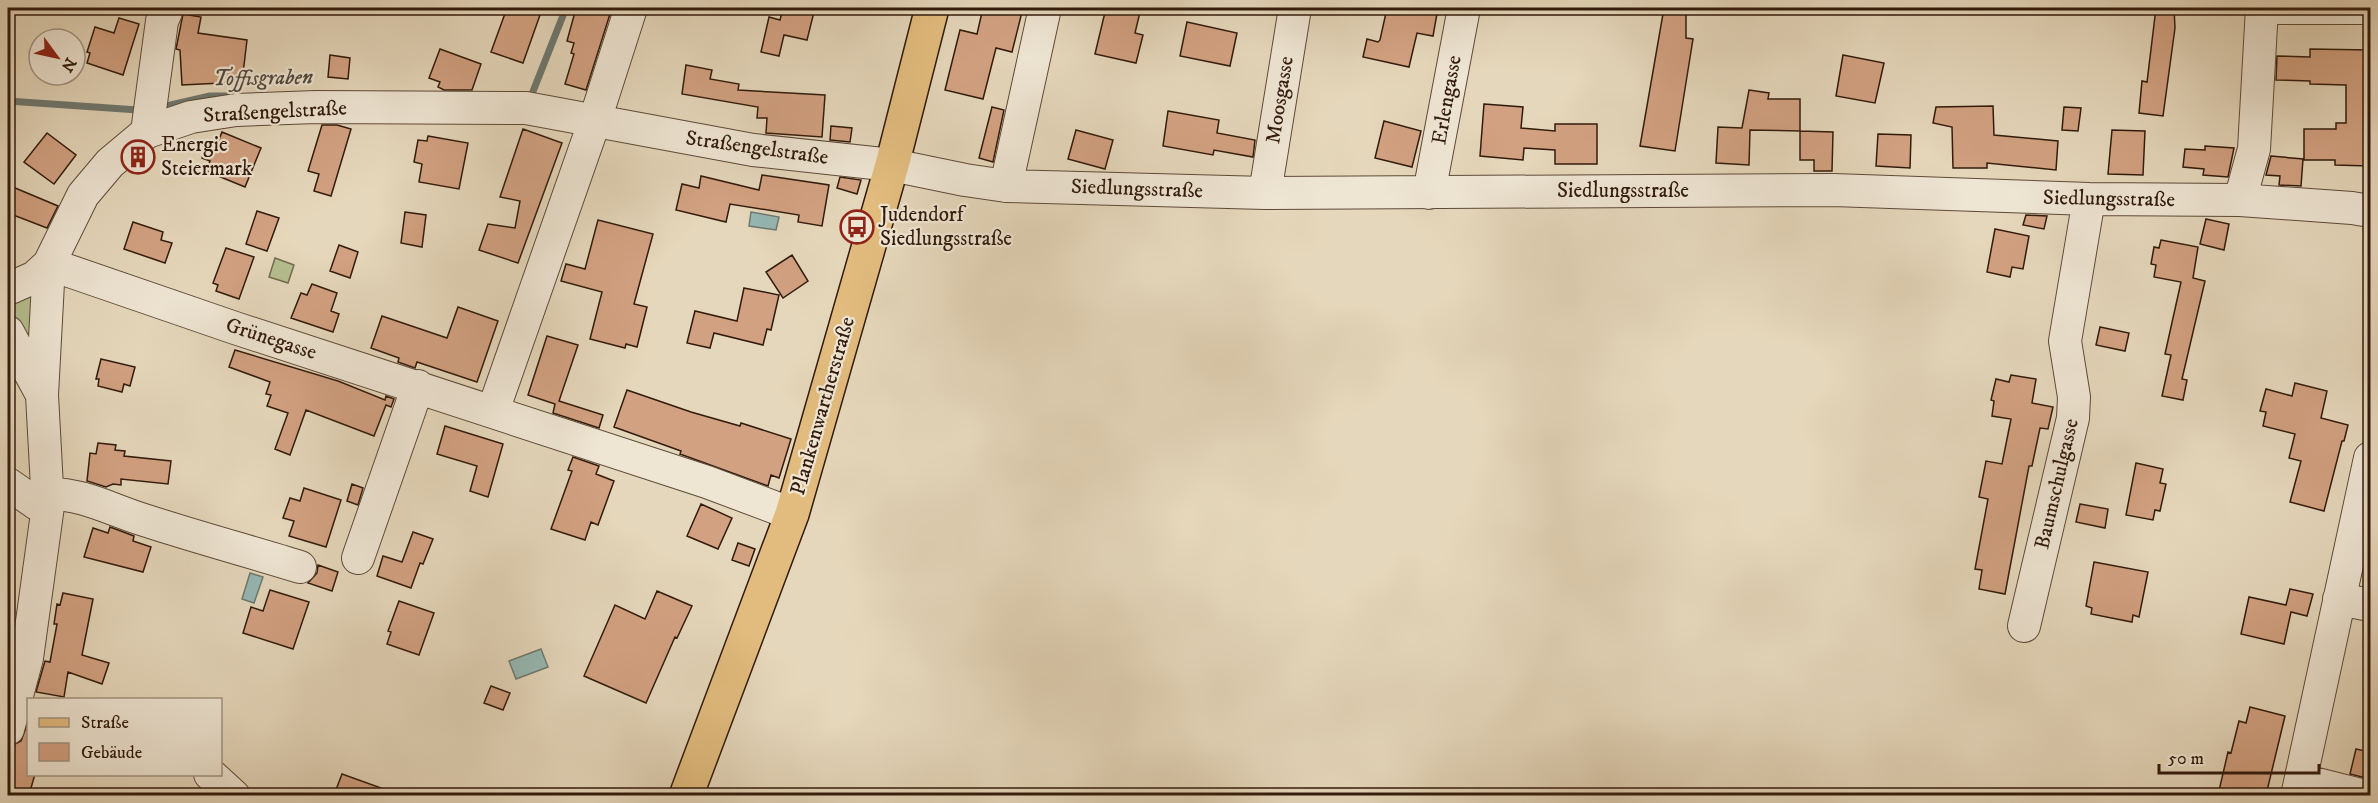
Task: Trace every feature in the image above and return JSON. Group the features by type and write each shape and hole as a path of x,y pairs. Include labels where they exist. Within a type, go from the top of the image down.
{"main road":[{"name":"Plankenwartherstraße","path":"686,795 792,514 892,165 932,8"}],"street":[{"path":"493,411 595,120 630,8"},
{"path":"1006,186 1045,8"},
{"name":"Moosgasse","path":"1265,193 1295,8"},
{"name":"Erlengasse","path":"1430,193 1464,8"},
{"path":"2240,200 2254,149 2262,8"},
{"path":"2280,8 2370,8"},
{"path":"147,132 160,11"},
{"name":"Straßengelstraße","path":"8,729 17,654 34,622 47,500 42,395 49,264 83,195 110,163 147,132 191,117 225,111 316,107 526,108 753,150 892,165"},
{"name":"Siedlungsstraße","path":"892,165 1006,186 1265,193 1833,190 2089,199 2240,200 2370,211"},
{"name":"Baumschulgasse","path":"2024,626 2073,418 2074,397 2065,340 2089,199"},
{"path":"8,289 34,277 49,264"},
{"name":"Grünegasse","path":"49,264 235,328 707,482 792,514"},
{"path":"8,332 42,395"},
{"path":"358,558 418,386"},
{"path":"2365,795 2299,788 2370,458"},
{"path":"8,484 37,504 65,493 88,499 142,520 300,567"},
{"path":"2339,599 2370,605"},
{"path":"212,776 234,795"}],"green space":[{"path":"275,258 294,265 288,283 269,277"},
{"path":"34,277 42,395 8,335 8,289"}],"water":[{"path":"751,212 779,217 776,230 749,226"},
{"path":"250,573 263,577 254,603 242,599"},
{"path":"541,649 548,667 516,679 509,661"}],"building":[{"path":"507,8 518,8 540,15 523,63 491,52"},
{"path":"585,8 610,14 586,90 565,84 574,54 571,53 574,43 567,41 575,12 582,14"},
{"path":"783,8 815,8 807,40 784,35 779,56 761,52 769,17 780,20"},
{"path":"983,8 1023,8 1012,52 996,48 983,99 945,90 960,30 977,34"},
{"path":"1106,8 1141,8 1135,33 1143,35 1136,63 1095,54"},
{"path":"1387,8 1438,8 1433,36 1417,33 1409,67 1363,57 1367,39 1378,42 1380,40"},
{"path":"1664,8 1686,8 1686,38 1693,39 1675,151 1640,146"},
{"path":"2156,8 2174,8 2175,28 2163,116 2139,113 2142,81 2147,82"},
{"path":"183,14 201,17 198,33 247,40 242,82 182,85 180,50 176,49"},
{"path":"119,18 139,24 123,75 87,63 90,53 87,52 95,27 114,33"},
{"path":"1187,22 1237,33 1230,66 1180,56"},
{"path":"440,49 481,64 472,90 444,90 438,87 440,82 429,78"},
{"path":"2310,49 2370,50 2370,166 2335,165 2335,160 2304,160 2304,129 2336,129 2336,123 2346,123 2346,85 2276,80 2277,56 2310,57"},
{"path":"330,55 350,58 348,79 328,77"},
{"path":"1843,55 1884,63 1875,103 1836,96"},
{"path":"686,65 712,70 710,79 739,84 738,90 825,95 822,137 766,133 767,118 757,118 758,107 682,94"},
{"path":"1749,90 1769,93 1768,99 1800,99 1800,131 1750,130 1749,165 1716,163 1718,127 1742,128"},
{"path":"1484,104 1523,107 1521,128 1555,131 1555,124 1597,124 1597,164 1555,164 1555,150 1524,148 1523,160 1480,156"},
{"path":"1993,106 1994,135 2058,141 2056,170 1987,163 1987,168 1953,168 1952,127 1933,123 1936,107"},
{"path":"992,107 1004,110 993,162 979,158"},
{"path":"2064,107 2081,108 2078,131 2062,130"},
{"path":"1168,111 1219,120 1217,133 1255,140 1253,157 1214,150 1213,155 1163,146"},
{"path":"1384,121 1421,131 1412,167 1375,158"},
{"path":"322,125 337,125 351,129 331,196 314,191 319,174 308,171"},
{"path":"831,126 852,128 850,142 830,140"},
{"path":"523,129 562,143 518,263 479,250 488,224 515,228 520,201 500,197"},
{"path":"1076,130 1113,140 1105,169 1068,159"},
{"path":"2112,130 2145,131 2143,175 2108,174"},
{"path":"1800,131 1833,132 1832,171 1814,171 1814,160 1800,160"},
{"path":"222,132 261,148 245,187 206,171 210,161 202,158 209,141 217,144"},
{"path":"47,133 76,155 54,184 24,162"},
{"path":"1878,134 1911,135 1910,168 1876,166"},
{"path":"428,136 468,143 459,189 419,182 422,164 414,162 418,140 427,141"},
{"path":"2205,146 2234,148 2228,177 2203,175 2204,169 2183,167 2185,149 2205,150"},
{"path":"2271,156 2303,159 2301,186 2279,185 2280,176 2266,175"},
{"path":"762,175 829,185 822,226 798,222 799,215 730,204 726,222 676,210 682,184 699,188 701,176 759,190"},
{"path":"840,177 861,180 857,194 837,188"},
{"path":"8,185 58,206 47,228 8,213"},
{"path":"257,211 279,218 267,251 246,244"},
{"path":"405,212 426,215 422,247 401,243"},
{"path":"2026,215 2047,216 2044,229 2023,225"},
{"path":"2206,219 2229,224 2224,250 2200,244"},
{"path":"598,220 653,234 634,304 647,307 637,347 626,344 625,348 590,339 602,292 561,281 566,264 585,269"},
{"path":"133,222 163,232 161,240 172,243 165,263 124,249"},
{"path":"1995,229 2029,236 2023,269 2012,267 2010,277 1987,272"},
{"path":"2161,240 2198,247 2193,278 2205,281 2182,379 2187,380 2183,400 2162,396 2171,355 2165,354 2181,282 2154,277 2156,265 2151,264 2154,247 2159,248"},
{"path":"339,245 358,252 350,278 330,271"},
{"path":"226,248 254,257 239,299 216,291 218,285 213,283"},
{"path":"792,255 808,281 783,298 766,272"},
{"path":"312,284 337,293 331,311 339,314 333,332 291,318 301,293 307,295"},
{"path":"744,288 779,295 771,330 767,329 763,345 714,333 710,348 687,343 695,311 737,321"},
{"path":"458,307 498,321 477,382 417,362 415,368 398,362 399,358 371,348 382,316 447,338"},
{"path":"2100,327 2129,333 2125,351 2096,345"},
{"path":"547,336 578,345 559,401 603,415 599,428 553,413 555,404 528,395"},
{"path":"235,350 338,381 385,400 386,396 394,399 391,407 386,405 374,436 306,410 290,455 275,449 288,413 267,406 271,395 266,394 270,382 229,367"},
{"path":"101,359 135,367 130,386 124,384 122,392 98,386 99,379 96,379"},
{"path":"2011,375 2036,379 2032,403 2053,407 2048,429 2040,428 2032,466 2029,466 2005,594 1979,589 1982,570 1975,569 1988,499 1979,497 1986,461 2002,464 2011,419 1992,416 1994,401 1991,400 1996,379 2009,382"},
{"path":"2295,383 2327,391 2321,418 2348,425 2324,511 2290,502 2301,461 2289,458 2295,434 2263,426 2266,412 2260,411 2266,389 2292,396"},
{"path":"627,390 691,412 740,426 741,423 791,439 779,478 771,475 768,486 614,427"},
{"path":"445,426 503,444 488,497 470,491 477,466 437,454"},
{"path":"98,443 116,445 115,450 125,451 124,456 171,461 168,484 121,479 121,485 113,484 106,487 87,481 90,453 96,454"},
{"path":"573,457 599,466 596,474 614,481 598,525 591,522 585,540 551,529 572,471 568,470"},
{"path":"2136,463 2163,469 2160,483 2166,484 2160,511 2155,510 2153,520 2126,515"},
{"path":"352,484 363,488 358,505 347,501"},
{"path":"304,488 341,500 326,547 289,536 294,521 283,518 290,498 300,501"},
{"path":"701,504 732,518 718,549 687,536"},
{"path":"2080,504 2108,509 2105,528 2076,522"},
{"path":"110,527 134,536 133,541 151,547 143,572 84,557 93,528 108,533"},
{"path":"413,532 433,539 423,564 420,563 411,588 377,576 383,556 402,562"},
{"path":"738,543 755,549 749,566 732,560"},
{"path":"2094,562 2148,572 2139,617 2133,615 2132,622 2091,614 2092,608 2086,606"},
{"path":"318,565 338,572 332,591 308,583 317,573"},
{"path":"2290,589 2313,594 2307,616 2291,612 2284,644 2241,634 2249,597 2286,605"},
{"path":"270,590 309,602 293,649 243,633 251,607 263,611"},
{"path":"657,591 692,606 677,638 675,637 646,703 584,676 615,605 645,619"},
{"path":"63,593 93,599 82,655 109,663 102,684 68,672 64,697 36,692 45,661 50,662 57,624 54,624 57,604 60,605"},
{"path":"399,601 434,613 419,655 387,644 391,632 388,631"},
{"path":"491,686 510,693 503,710 484,703"},
{"path":"2250,707 2285,716 2266,795 2218,795 2228,752 2231,753 2239,721 2246,723"},
{"path":"27,725 27,776 34,776 29,795 8,795 8,759 11,746 21,741"},
{"path":"2356,749 2370,752 2370,779 2350,774"},
{"path":"342,774 395,793 395,795 334,795"}],"waterway":[{"name":"Toffisgraben","path":"527,99 530,99 566,8"},
{"name":"Toffisgraben","path":"162,107 210,96 231,96"},
{"name":"Toffisgraben","path":"8,101 138,110"}],"place":[{"name":"Energie Steiermark","path":"138,157"},
{"name":"Judendorf Siedlungsstraße","path":"857,227"}]}
